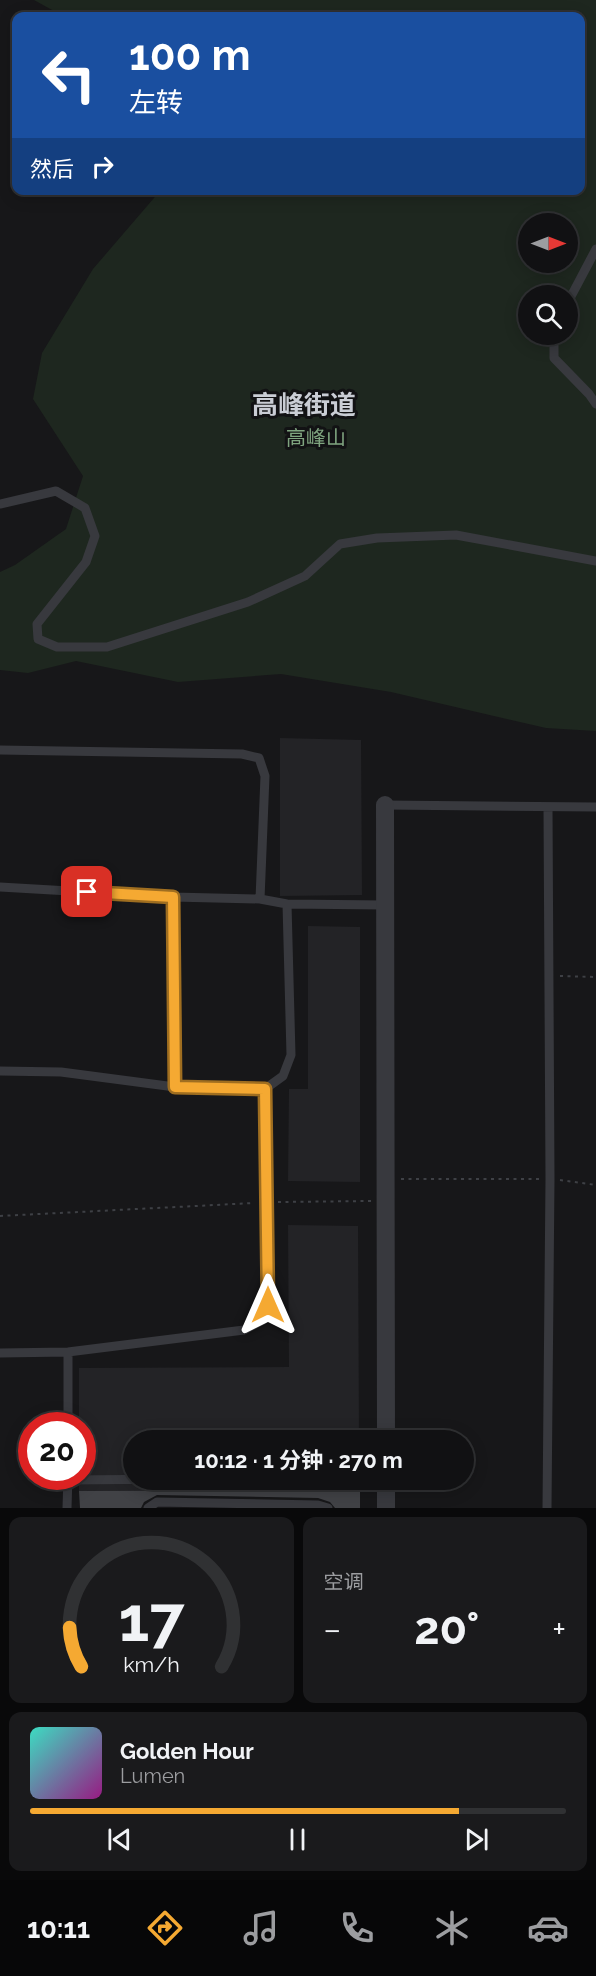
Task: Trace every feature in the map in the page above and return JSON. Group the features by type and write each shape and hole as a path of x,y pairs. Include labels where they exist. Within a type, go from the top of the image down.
{"street":[{"path":"386,805 386,1430"},
{"path":"386,1490 386,1508"}],"lane":[{"path":"577,285 596,249"},
{"path":"554,345 554,358 589,394 596,405"},
{"path":"0,504 56,491 85,508 95,536 86,562 37,624 38,639 57,647 107,647 248,602 304,576 340,544 377,538 456,536 596,561"},
{"path":"0,750 242,754 259,758 265,776 260,899"},
{"path":"386,805 596,807"},
{"path":"547,1508 550,1179 548,807"},
{"path":"0,887 173,897 260,899 286,904 386,905"},
{"path":"173,897 175,1087"},
{"path":"0,1071 61,1072 175,1087 265,1089 284,1076 291,1055 286,904"},
{"path":"0,1353 68,1352 244,1330 262,1320 268,1305 265,1089"},
{"path":"68,1352 68,1412"},
{"path":"96,1478 123,1478"},
{"path":"67,1508 68,1490"},
{"path":"148,1508 157,1502 318,1505 328,1508"}],"path":[{"path":"548,976 596,976"},
{"path":"386,1179 550,1179 596,1185"},
{"path":"0,1216 267,1202 386,1201"}],"shaded area":[{"path":"280,738 361,740 362,895 280,896"},
{"path":"308,926 360,927 360,1182 288,1181 289,1089 308,1089"},
{"path":"288,1225 358,1226 359,1430 123,1430 123,1490 360,1490 79,1491 96,1490 96,1412 79,1412 79,1368 289,1367"}],"green space":[{"name":"高峰山","path":"34,0 596,0 596,731 546,728 391,692 281,674 178,682 76,661 28,673 0,670 0,572 15,565 66,529 83,476 33,399 42,353 93,269 157,195 585,195 585,12 56,12"}],"building":[{"path":"360,1490 360,1508 335,1508 330,1502 318,1498 157,1495 144,1502 141,1508 80,1508 79,1491"}],"district":[{"name":"高峰街道","path":"304,405"}],"route":[{"path":"87,892 173,897 175,1087 265,1089 268,1305"}]}
